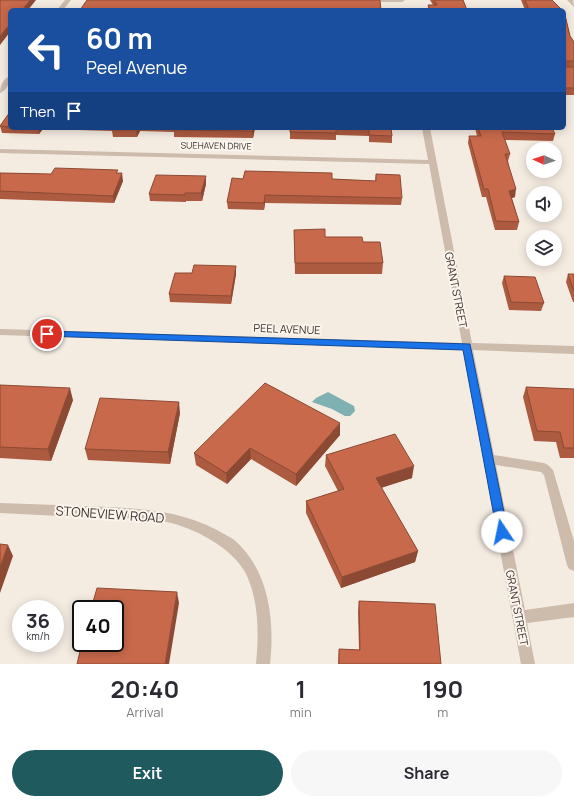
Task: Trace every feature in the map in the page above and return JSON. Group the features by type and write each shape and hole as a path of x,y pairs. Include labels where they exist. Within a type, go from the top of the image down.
{"street":[{"path":"62,8 68,0"},
{"path":"382,0 402,2"},
{"path":"570,0 574,5"},
{"path":"0,91 8,81"},
{"name":"GRANT STREET","path":"426,130 528,664"},
{"name":"SUEHAVEN DRIVE","path":"0,151 432,162"},
{"name":"PEEL AVENUE","path":"0,332 574,350"},
{"path":"488,459 544,468 549,473 574,565"},
{"name":"STONEVIEW ROAD","path":"0,508 129,513 166,517 198,526 228,543 250,568 263,605 265,645 263,664"},
{"path":"519,618 574,610"}],"water":[{"path":"328,392 354,406 355,411 350,416 345,416 332,409 312,402 316,398"}],"building":[{"path":"0,0 30,0 24,8 8,8 8,26 0,36"},
{"path":"87,0 380,0 381,8 81,8"},
{"path":"434,0 463,0 466,8 429,8 428,5 437,5"},
{"path":"525,0 552,0 560,8 528,8"},
{"path":"566,19 570,36 574,42 574,61 566,61"},
{"path":"566,67 574,67 574,88 566,88"},
{"path":"8,115 8,127 0,126"},
{"path":"173,130 252,130 252,131"},
{"path":"290,130 336,130 336,133 290,132"},
{"path":"369,130 391,130 392,136 369,135"},
{"path":"479,130 553,130 555,134 502,132 510,154 505,154 516,189 509,191 519,222 496,221 488,189 484,189 469,136 481,136"},
{"path":"55,168 118,170 116,173 122,173 113,196 0,191 0,173 51,174"},
{"path":"245,171 332,173 332,179 376,181 376,174 400,175 402,198 265,195 264,203 227,202 232,178 243,179"},
{"path":"156,175 206,176 201,193 185,193 185,195 149,194"},
{"path":"325,229 325,237 362,237 363,242 380,242 383,263 295,263 294,230"},
{"path":"194,265 236,266 231,296 169,294 175,273 192,273"},
{"path":"568,274 574,274 574,291"},
{"path":"504,276 535,277 544,303 511,302"},
{"path":"265,383 340,423 296,474 250,448 226,473 194,453"},
{"path":"0,385 70,388 48,449 0,447"},
{"path":"526,387 574,389 574,448 564,448 560,432 537,431"},
{"path":"100,398 179,402 168,452 85,449"},
{"path":"395,434 414,466 376,478 418,551 342,577 306,501 344,489 326,455"},
{"path":"0,544 8,545 0,567"},
{"path":"97,588 177,592 165,664 77,664 80,652 124,652 124,600 94,600"},
{"path":"359,601 435,604 441,664 339,664 339,649 360,650"}],"route":[{"path":"47,334 467,347 502,532"}]}
